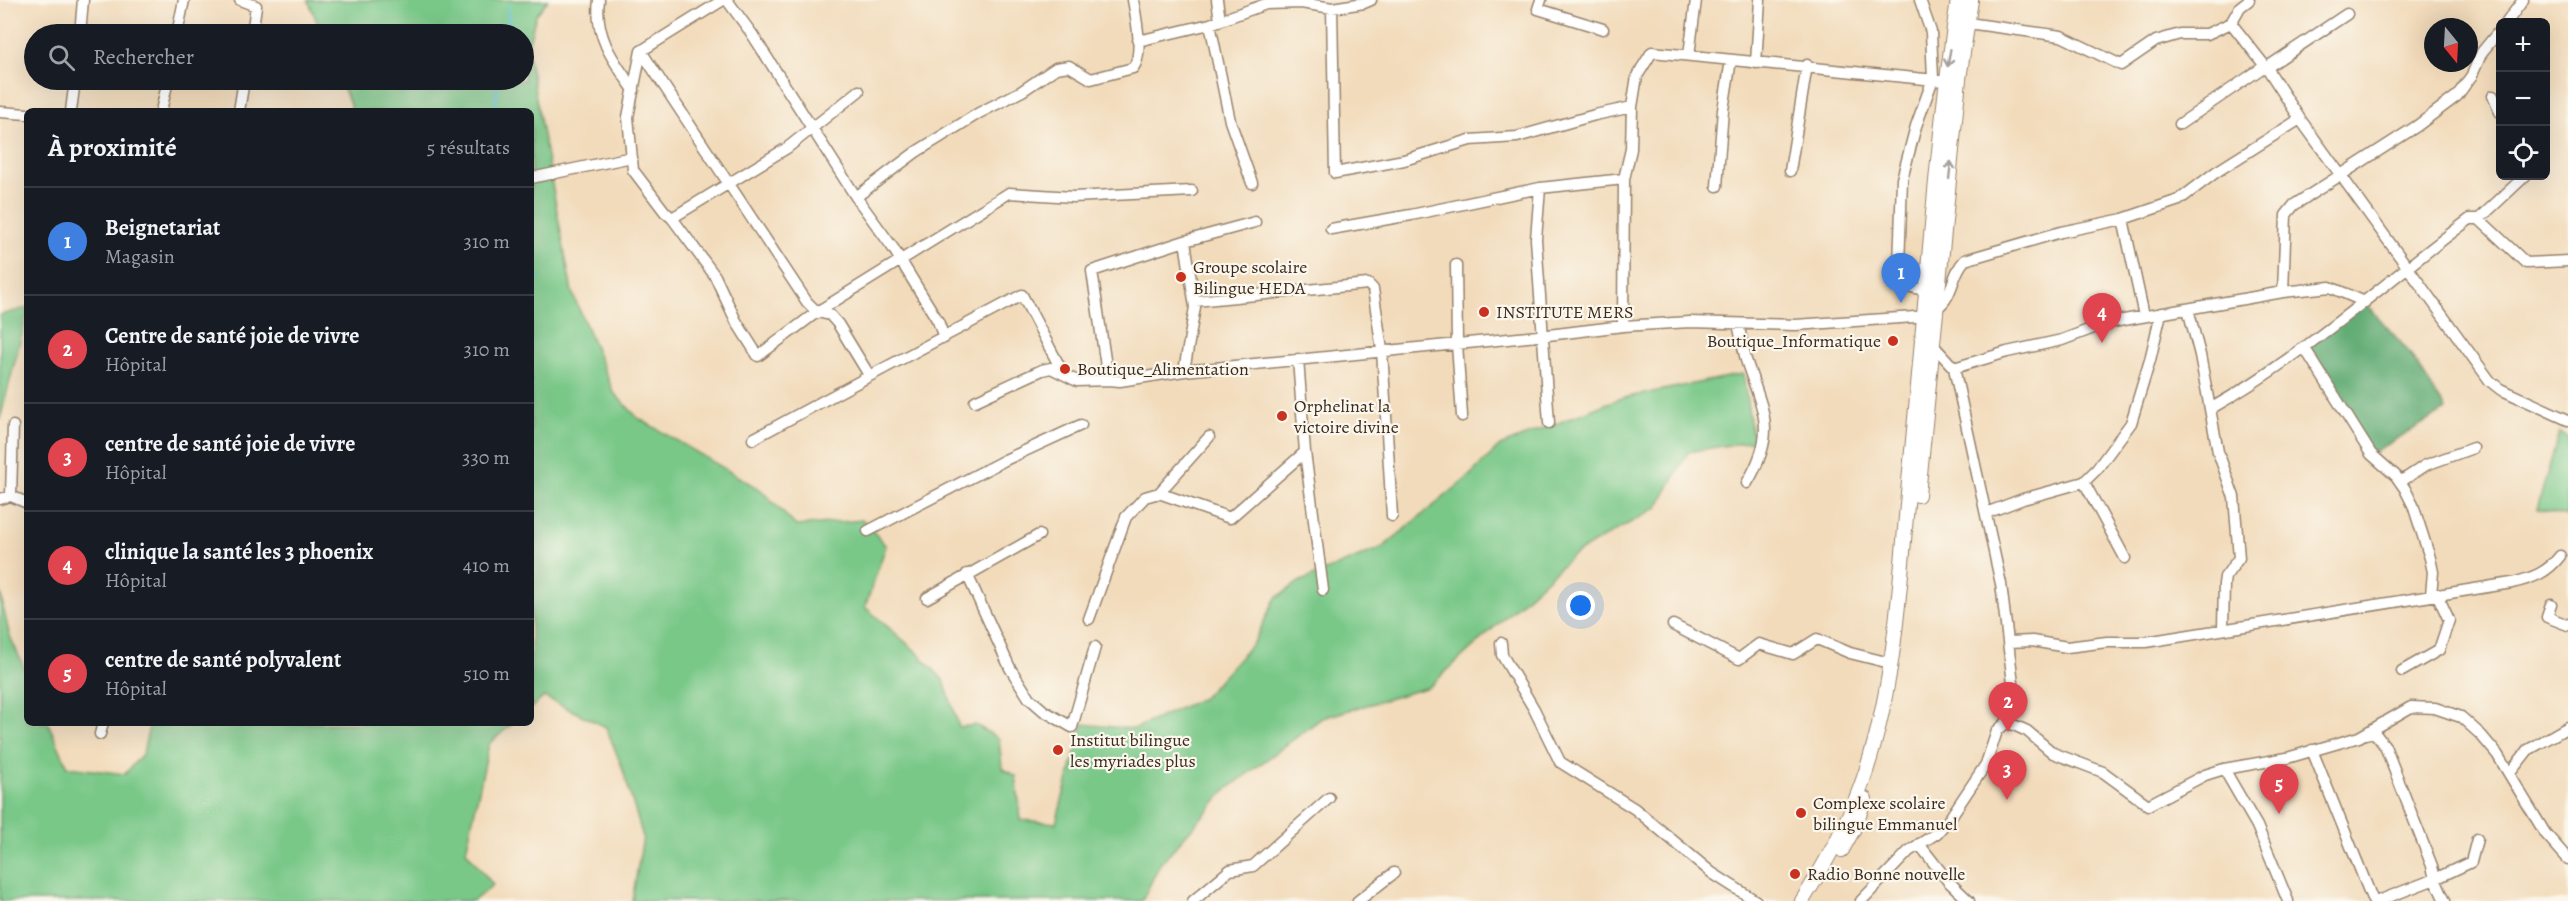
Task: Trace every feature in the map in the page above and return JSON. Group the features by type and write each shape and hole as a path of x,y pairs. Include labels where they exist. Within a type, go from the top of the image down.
{"main road":[{"path":"1812,901 1853,830 1872,781 1891,710 1901,652 1933,345 1933,313 1928,291 1939,80 1958,0"},
{"path":"1802,901 1840,835 1861,785 1882,711 1890,663 1933,313 1959,79 1971,0"}],"street":[{"path":"81,24 83,0"},
{"path":"179,24 184,0"},
{"path":"240,0 256,6 253,24"},
{"path":"599,0 597,15 605,48 634,90"},
{"path":"944,338 938,321 900,260 856,197 776,70 725,0 641,51 628,117 633,170 715,276 736,321 758,356 817,312 900,260 1009,193 1073,197 1191,191"},
{"path":"856,197 916,152 979,113 1023,91 1056,68 1069,66 1091,79 1133,68 1137,61 1138,40 1133,0"},
{"path":"1217,0 1215,22 1230,121 1252,183"},
{"path":"1138,40 1215,22 1266,4 1301,1 1332,8 1371,0"},
{"path":"1541,0 1538,9 1603,29"},
{"path":"1689,55 1696,0"},
{"path":"1756,63 1760,0"},
{"path":"1920,0 1931,32 1939,80 1916,126 1902,179 1899,267 1908,286 1928,291"},
{"path":"1968,23 2061,36 2121,65 2157,41 2180,34 2207,34 2231,23 2240,7 2248,0"},
{"path":"2510,18 2523,0"},
{"path":"1332,8 1335,173 1404,160 1470,140 1517,137 1632,107"},
{"path":"2180,124 2347,14"},
{"path":"2231,23 2266,67 2300,119 2490,381 2500,389 2568,420"},
{"path":"2283,292 2286,215 2294,205 2342,176 2457,96 2472,75 2482,51 2496,35"},
{"path":"641,51 807,302 817,312 830,315 838,324 868,375"},
{"path":"1623,326 1623,179 1631,149 1632,107 1637,76 1652,52 1939,80"},
{"path":"1717,186 1723,110 1731,60"},
{"path":"1790,171 1807,66"},
{"path":"71,108 74,90"},
{"path":"162,108 166,90"},
{"path":"239,108 242,90"},
{"path":"672,218 729,184 812,129 859,91"},
{"path":"2493,96 2496,103"},
{"path":"0,112 24,114"},
{"path":"975,401 1051,368 1077,381 1120,381 1184,370 1542,336 1623,326 1689,322 1853,323 1933,313 1947,301 1958,271 1965,260 2061,232 2123,219 2179,200 2217,172 2300,119"},
{"path":"534,177 632,157"},
{"path":"1331,229 1540,189 1623,179"},
{"path":"2210,410 2253,384 2304,347 2470,219 2479,219 2521,180"},
{"path":"1540,189 1536,232 1549,423"},
{"path":"2123,219 2144,316"},
{"path":"2479,219 2526,263 2568,261"},
{"path":"1108,380 1092,271 1185,241 1255,222"},
{"path":"1184,370 1195,301 1185,241"},
{"path":"1456,265 1461,416"},
{"path":"1195,301 1368,284 1373,289 1382,351 1392,516"},
{"path":"1954,368 2007,352 2062,340 2107,324 2283,292 2330,287 2365,302"},
{"path":"753,439 868,375 944,338 1022,295 1063,373"},
{"path":"2188,309 2218,452 2234,497 2238,525 2239,558 2225,577 2223,584 2223,628"},
{"path":"1986,513 2023,499 2084,482 2132,423 2161,313"},
{"path":"1738,324 1746,359 1761,399 1766,425 1764,447 1747,483"},
{"path":"1860,901 1919,844 1937,833 1962,803 1986,764 1997,731 2007,722 2013,683 2001,584 1954,368 1933,345"},
{"path":"2304,347 2371,454 2400,482 2413,505 2430,558 2434,594 2449,620 2439,650 2402,671"},
{"path":"1298,359 1305,452 1323,590"},
{"path":"868,531 1005,460 1081,425"},
{"path":"13,426 5,497 24,502"},
{"path":"1089,619 1126,517 1145,497 1159,493 1209,437"},
{"path":"2400,482 2426,465 2473,448"},
{"path":"1159,493 1230,518 1305,452"},
{"path":"2084,482 2125,558"},
{"path":"927,598 1039,535"},
{"path":"2009,642 2032,640 2067,647 2107,642 2146,642 2535,578 2551,568 2560,556"},
{"path":"968,574 1010,668 1029,698 1044,711 1072,727 1095,647"},
{"path":"2551,605 2547,617 2568,625"},
{"path":"1673,625 1739,659 1760,644 1793,654 1817,639 1850,653 1890,663"},
{"path":"1501,643 1502,655 1534,709 1560,762 1635,809 1712,873 1756,901"},
{"path":"2363,735 2411,707 2435,708 2461,717 2481,735 2509,774 2545,833 2568,860"},
{"path":"2007,722 2027,731 2053,753 2103,772 2148,806 2205,775 2224,769 2288,758 2374,732 2385,746 2445,901"},
{"path":"2509,774 2528,750 2568,727"},
{"path":"2312,750 2373,901"},
{"path":"2224,769 2257,826 2288,901"},
{"path":"1193,901 1230,870 1253,866 1329,798"},
{"path":"2378,901 2471,862 2477,839"},
{"path":"1919,844 1948,881 1969,901"},
{"path":"1358,901 1394,873"}],"green space":[{"path":"308,0 548,0 536,15 534,24 318,24"},
{"path":"534,87 572,292 614,393 638,418 761,490 796,526 863,520 886,546 865,607 918,653 944,681 959,727 976,725 999,739 1002,768 1016,776 1021,820 1056,823 1083,724 1134,729 1203,698 1254,642 1275,599 1299,582 1383,547 1466,479 1500,446 1618,399 1743,374 1753,441 1688,452 1658,507 1573,555 1429,687 1322,718 1226,790 1160,864 1142,901 632,901 643,837 622,767 606,727 544,697 534,705 534,108 352,108 344,90 534,90"},
{"path":"2365,302 2409,352 2446,410 2371,454 2304,347"},
{"path":"24,309 24,327 0,419 0,315"},
{"path":"2559,433 2568,437 2568,516 2537,509"},
{"path":"0,591 9,634 24,667 24,726 49,726 68,767 125,774 143,753 149,726 510,726 489,744 466,851 493,885 473,901 0,901"}],"waterway":[{"path":"508,7 509,24"},
{"path":"495,108 497,90"},
{"path":"534,256 538,278"}],"place":[{"name":"Groupe scolaire Bilingue HEDA","path":"1181,277"},
{"name":"Beignetariat","path":"1901,303"},
{"name":"INSTITUTE MERS","path":"1484,312"},
{"name":"Boutique_Informatique","path":"1893,341"},
{"name":"clinique la santé les 3 phoenix","path":"2102,343"},
{"name":"Boutique_Alimentation","path":"1065,369"},
{"name":"Orphelinat la victoire divine","path":"1282,416"},
{"name":"Centre de santé joie de vivre","path":"2008,732"},
{"name":"Institut bilingue les myriades plus","path":"1058,750"},
{"name":"centre de santé joie de vivre","path":"2007,800"},
{"name":"Complexe scolaire bilingue Emmanuel","path":"1801,813"},
{"name":"centre de santé polyvalent","path":"2279,814"},
{"name":"Radio Bonne nouvelle","path":"1795,874"}]}
